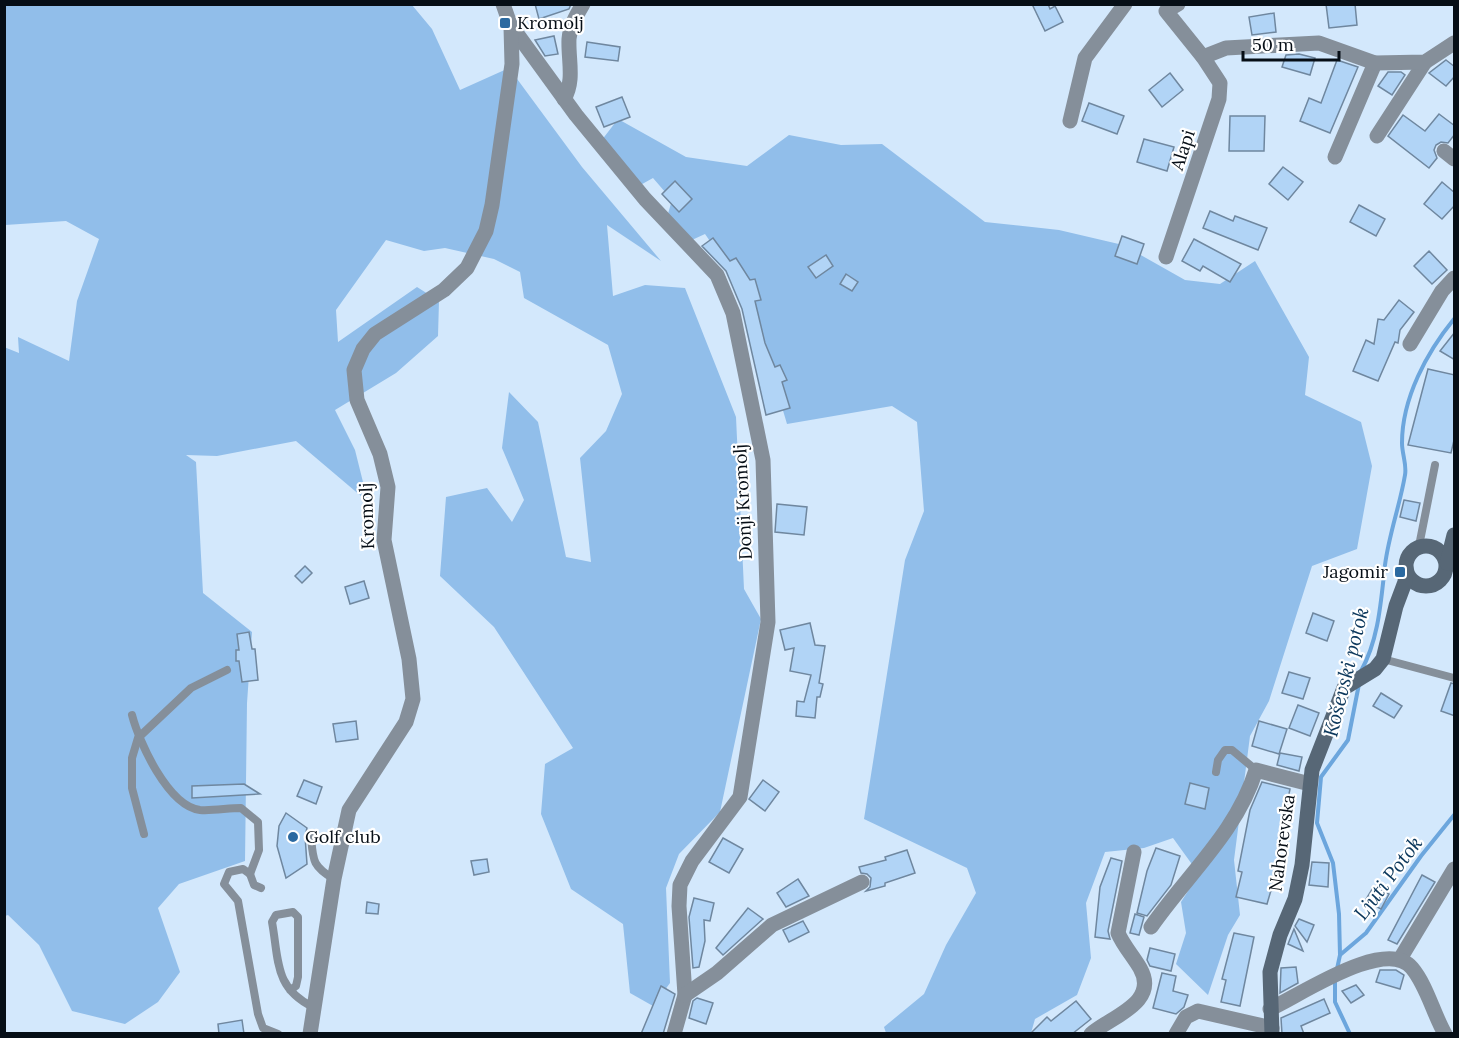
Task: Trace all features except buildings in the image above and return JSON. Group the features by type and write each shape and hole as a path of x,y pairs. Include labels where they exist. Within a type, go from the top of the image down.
{"street":[{"name":"Kromolj","path":"310,1034 334,879 349,810 406,722 413,699 409,659 384,540 388,487 380,454 357,400 354,370 363,349 375,334 444,290 467,268 486,231 492,205 512,64 511,27 503,4"},
{"path":"564,99 570,84 569,39 573,22 583,4"},
{"path":"1070,121 1085,58 1125,4"},
{"name":"Alapi","path":"1166,257 1219,99 1220,83 1168,7"},
{"name":"Donji Kromolj","path":"511,27 564,99 645,199 717,275 733,313 763,460 768,622 740,796 692,861 681,885 679,906 685,995 674,1034"},
{"path":"1203,57 1226,48 1319,43 1375,63 1425,62"},
{"path":"1377,136 1425,62 1455,43"},
{"path":"1335,157 1375,63"},
{"path":"1410,344 1442,291 1455,278"},
{"path":"1383,659 1396,606 1403,593 1407,557 1419,546 1434,547 1444,544 1454,536"},
{"path":"1403,593 1434,585 1442,578 1454,536"},
{"path":"1434,547 1443,553 1447,563"},
{"path":"1406,568 1413,582 1423,586"},
{"name":"Nahorevska","path":"1272,1030 1270,972 1280,935 1295,899 1302,865 1312,770 1339,695 1350,683 1365,675 1383,659"},
{"path":"1151,927 1222,836 1238,811 1256,770 1310,784"},
{"path":"1091,1034 1135,1007 1142,995 1142,971 1118,933 1134,852"},
{"path":"1400,959 1455,869"},
{"path":"685,995 717,973 772,925 862,882"},
{"path":"1270,1009 1350,969 1379,958 1400,959 1412,967 1448,1029"},
{"path":"1176,1034 1186,1017 1198,1011 1272,1030"}],"lane":[{"path":"1419,546 1435,465"},
{"path":"1383,659 1455,678"},
{"path":"144,834 132,788 132,758 138,738 191,687 227,670"},
{"path":"132,715 138,738 171,790 189,806 199,810 241,808 258,822 259,850 250,874 252,882 261,888"},
{"path":"1216,772 1218,760 1225,750 1232,750 1256,770"},
{"path":"311,836 313,861 321,871 334,879"},
{"path":"250,874 243,869 234,870 226,875 224,884 238,901 258,1014 263,1028 278,1034"},
{"path":"290,990 296,986 298,977 298,918 293,912 276,915 272,922 282,982 299,1000 313,1007"}],"shaded area":[{"path":"5,5 412,5 432,29 460,90 509,68 582,167 661,261 607,225 613,296 645,285 685,288 736,417 744,589 761,619 720,812 679,854 666,888 670,983 653,1006 630,993 623,924 571,889 541,814 545,764 573,748 494,627 440,576 446,497 487,488 512,522 524,500 502,448 509,392 538,422 566,557 591,562 580,458 606,431 622,394 608,345 524,298 520,272 494,259 445,248 424,251 386,240 336,310 338,342 417,287 439,301 438,336 396,373 335,410 355,450 368,502 296,441 217,456 186,455 196,462 203,593 252,632 247,703 245,861 179,884 158,908 180,972 158,1002 125,1024 72,1011 39,945 8,915 5,916 4,347 19,353 18,337 69,361 77,301 99,239 66,221 5,225"},
{"path":"618,119 686,157 747,166 789,135 841,145 882,144 985,222 1059,230 1123,245 1185,280 1220,284 1255,261 1309,357 1305,395 1361,422 1372,466 1357,549 1312,566 1269,701 1250,736 1234,860 1240,915 1228,935 1208,995 1176,964 1186,933 1181,902 1199,874 1173,838 1144,848 1105,852 1086,903 1091,958 1077,995 1035,1019 1031,1033 886,1033 884,1027 924,994 946,945 976,893 967,868 864,819 905,560 924,511 917,422 892,406 787,424 750,299 705,234 681,245 665,224 672,200 653,178 635,188 598,145"}],"waterway":[{"name":"Koševski potok","path":"1361,671 1375,633 1387,553 1405,475 1402,443 1406,409 1418,376 1434,346 1454,319"},
{"name":"Koševski potok","path":"1337,969 1340,955 1339,914 1333,863 1317,823 1321,777 1348,740 1359,684"},
{"name":"Ljuti Potok","path":"1340,955 1366,933 1421,856 1454,815"},
{"name":"Koševski potok","path":"1335,979 1335,1002 1350,1034"}],"place":[{"name":"Kromolj","path":"505,23"},
{"name":"Jagomir","path":"1400,572"},
{"name":"Golf club","path":"293,837"}]}
